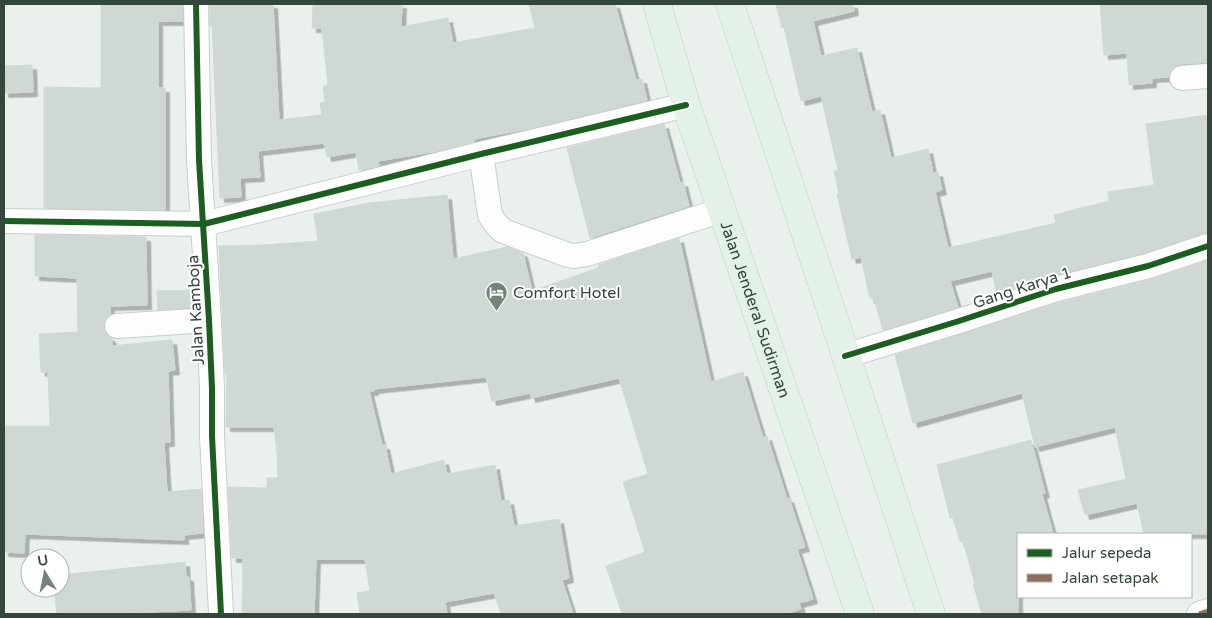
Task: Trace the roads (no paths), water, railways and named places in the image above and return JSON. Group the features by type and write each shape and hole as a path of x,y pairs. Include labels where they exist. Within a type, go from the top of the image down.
{"main road":[{"name":"Jalan Jenderal Sudirman","path":"657,4 686,105 860,614"},
{"path":"730,4 931,614"}],"street":[{"name":"Jalan Kamboja","path":"196,4 199,160 209,320 212,436 221,614"},
{"path":"1182,78 1208,76"},
{"path":"4,222 204,224 481,154 686,105"},
{"path":"481,154 490,215 495,223 503,232 568,255 587,254 722,210"},
{"name":"Gang Karya 1","path":"845,356 1056,289 1148,266 1208,246"},
{"path":"117,326 209,320"},
{"path":"1199,614 1208,611"}],"place":[{"name":"Comfort Hotel","path":"497,311"}]}
